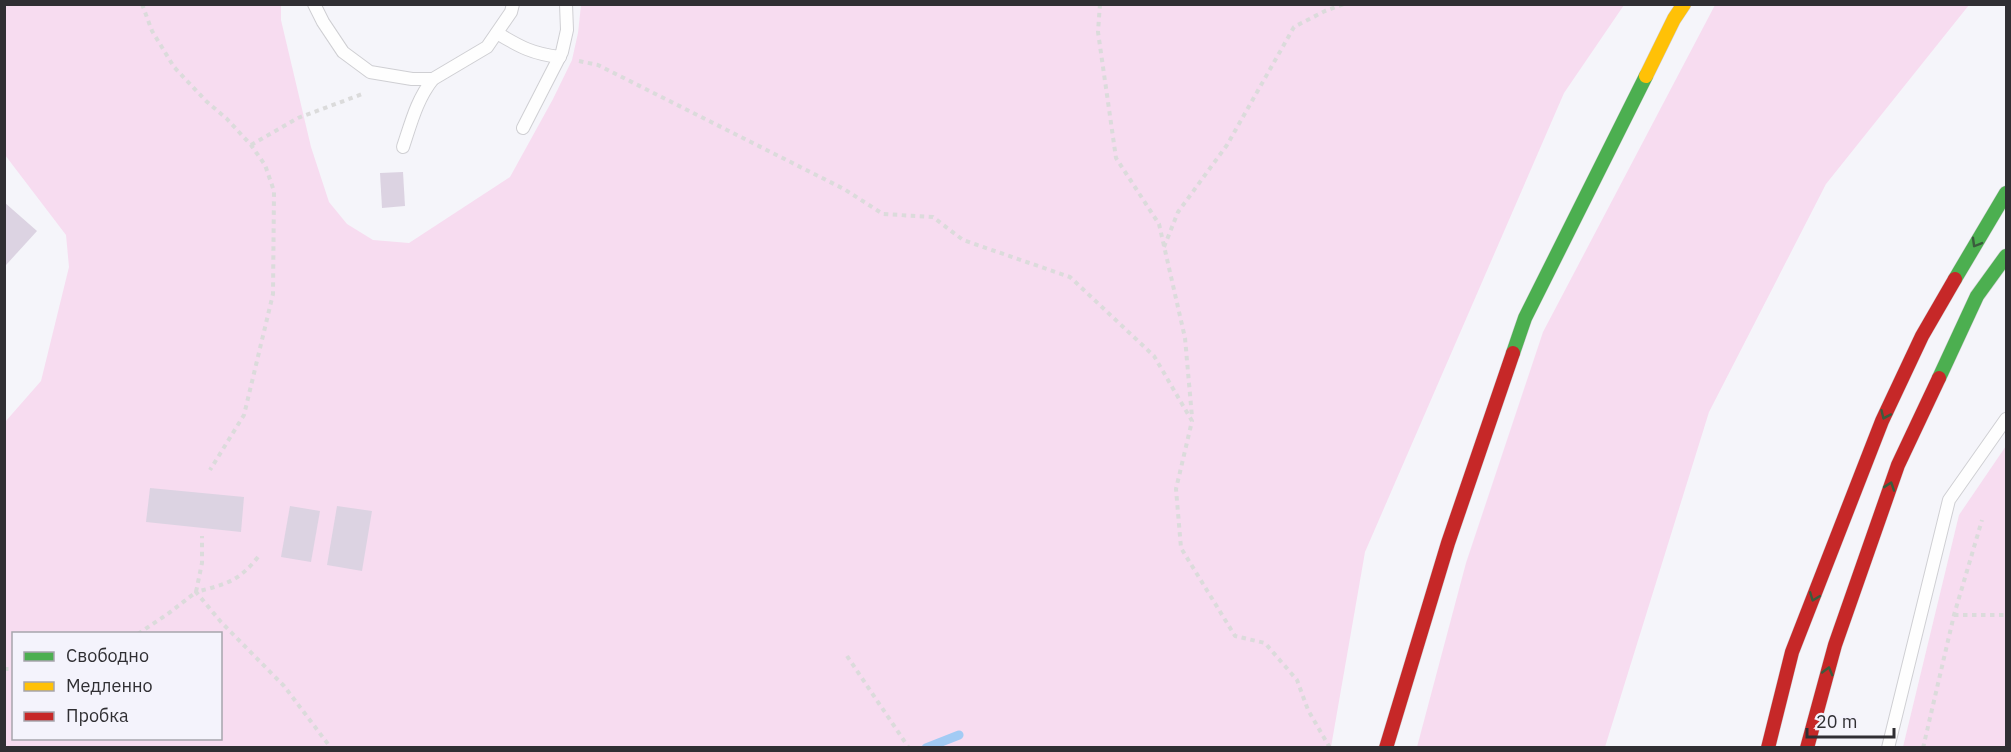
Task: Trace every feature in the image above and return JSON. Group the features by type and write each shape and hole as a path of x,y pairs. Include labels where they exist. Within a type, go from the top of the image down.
{"main road":[{"path":"1386,747 1448,543 1525,318 1684,4"},
{"path":"1768,747 1792,652 1882,421 1922,336 1993,213 2007,193"},
{"path":"1807,747 1835,645 1898,465 1977,296 2007,256"}],"lane":[{"path":"314,4 343,52 370,72 412,80 433,79"},
{"path":"403,147 424,89 444,70 487,47 511,12 513,4"},
{"path":"523,128 560,57 567,30 566,4"},
{"path":"497,33 539,55 560,57"},
{"path":"1888,747 1948,500 2007,419"}],"path":[{"path":"142,4 152,31 174,67 206,101 227,118 251,145 264,165 274,191 273,294 244,415 210,470"},
{"path":"1100,4 1098,32 1116,158 1158,224 1185,338 1192,421 1176,489 1180,548 1234,636 1265,643 1297,680 1308,710 1330,747"},
{"path":"1164,248 1178,212 1227,144 1294,27 1325,10 1344,4"},
{"path":"560,57 598,65 844,189 883,213 933,217 963,240 1070,277 1154,356 1192,421"},
{"path":"251,145 298,118 370,91"},
{"path":"1923,747 1954,615 1982,520"},
{"path":"196,592 202,563 202,536"},
{"path":"140,632 196,592 231,583 248,570 258,557"},
{"path":"196,592 221,622 284,686 331,747"},
{"path":"1954,615 2007,615"},
{"path":"847,656 909,747"}],"shaded area":[{"path":"5,5 281,5 281,20 311,147 329,202 347,224 373,240 409,243 510,177 572,60 581,5 1624,5 1564,93 1365,552 1331,747 5,747 5,422 41,381 69,267 66,235 5,155"},
{"path":"1715,5 1969,5 1826,184 1709,412 1605,747 1417,747 1466,563 1543,332"},
{"path":"2006,446 2006,747 1903,747 1959,515"}],"building":[{"path":"403,172 405,206 382,208 380,173"},
{"path":"4,202 37,231 6,265 4,263"},
{"path":"150,488 244,497 241,532 146,522"},
{"path":"290,506 320,511 311,562 281,557"},
{"path":"337,506 372,511 362,571 327,565"}],"waterway":[{"path":"926,748 959,735"}],"traffic: fast":[{"path":"1513,353 1525,318 1646,76"},
{"path":"1955,279 2006,193"},
{"path":"1939,378 1977,296 2006,256"}],"traffic: slow":[{"path":"1646,76 1674,19 1684,4"}],"traffic: jam":[{"path":"1768,748 1792,652 1882,421 1922,336 1955,279"},
{"path":"1386,748 1448,543 1513,353"},
{"path":"1807,748 1835,645 1898,465 1939,378"}]}
